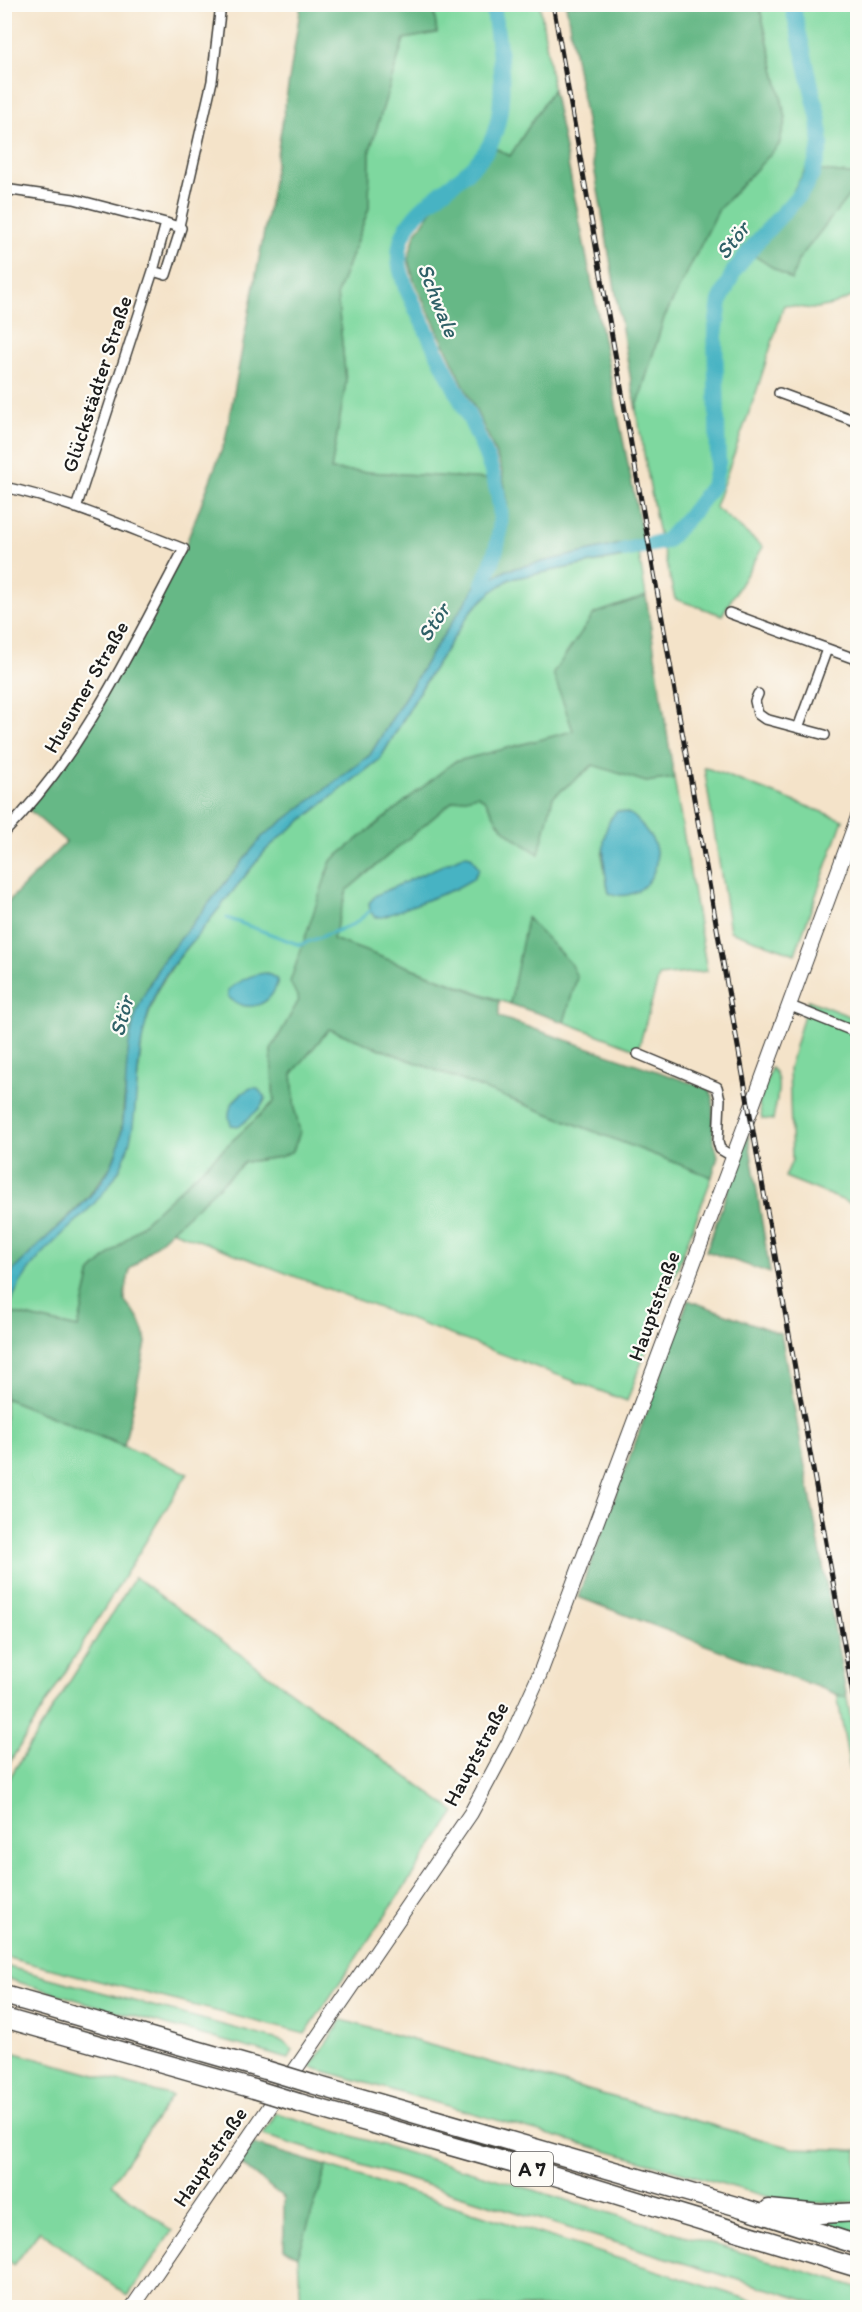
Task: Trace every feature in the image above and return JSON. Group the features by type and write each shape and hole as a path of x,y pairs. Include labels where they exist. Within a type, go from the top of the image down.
{"highway":[{"name":"A 7","path":"4,1995 746,2209 858,2245"},
{"name":"A 7","path":"4,2018 532,2169 858,2268"},
{"path":"746,2209 821,2214 858,2212"}],"street":[{"path":"153,271 166,275 181,228 179,226 212,81 221,4"},
{"path":"4,189 74,199 179,226"},
{"name":"Glückstädter Straße","path":"76,508 153,271 166,223"},
{"path":"779,393 858,422"},
{"path":"4,487 28,492 76,508"},
{"name":"Husumer Straße","path":"4,833 57,772 96,713 184,549 76,508"},
{"path":"729,613 858,660"},
{"path":"798,728 827,649"},
{"path":"758,694 755,701 758,714 765,719 825,735"},
{"name":"Hauptstraße","path":"132,2307 464,1822 489,1782 524,1712 858,816"},
{"path":"788,1005 858,1033"},
{"path":"638,1054 717,1087 720,1099 718,1142 720,1149 732,1156"}],"green space":[{"path":"301,5 433,5 437,33 404,39 370,150 369,208 337,294 346,382 331,470 489,479 495,503 495,529 482,573 471,594 433,651 370,755 262,837 162,962 149,984 131,1030 120,1143 112,1165 88,1197 20,1264 5,1287 5,905 66,842 28,809 58,772 184,549 225,441 269,205"},
{"path":"433,5 540,5 553,89 510,156 490,145 463,177 431,198 405,230 399,258 405,285 481,441 493,472 488,479 331,470 346,382 337,294 369,208 370,150 404,39 437,33"},
{"path":"566,5 759,5 786,118 779,145 719,209 664,318 636,410"},
{"path":"759,5 857,5 857,175 806,169 792,193 742,248 798,260 857,185 857,295 832,305 812,309 784,305 757,390 715,507 763,547 722,615 675,599 657,525 636,410 664,318 719,209 779,145 786,118"},
{"path":"553,89 643,539 507,570 491,578 501,550 508,502 501,468 490,440 414,281 408,259 415,234 435,206 466,181 495,148 510,156"},
{"path":"806,169 857,175 857,185 798,260 792,280 742,248 792,193"},
{"path":"639,554 646,596 594,614 573,731 454,762 331,861 299,1000 271,1050 274,1102 91,1272 78,1328 7,1312 17,1286 36,1259 108,1187 120,1169 132,1129 143,1032 157,990 175,963 265,851 380,759 430,674 471,611 491,591 510,579"},
{"path":"646,596 674,778 646,782 593,765 553,797 539,854 507,832 498,822 490,807 478,795 453,801 347,890 333,939 499,1001 499,1017 709,1089 713,1097 713,1138 718,1156 712,1177 329,1029 292,1074 295,1111 300,1132 293,1151 280,1157 245,1162 130,1269 125,1301 139,1319 146,1343 124,1446 5,1398 4,1324 7,1312 78,1328 91,1272 274,1102 271,1050 299,1000 290,982 331,861 454,762 573,731 553,673 594,614"},
{"path":"594,765 646,782 674,778 707,971 659,976 638,1050 564,1022 577,977 528,918 510,1004 332,939 347,890 453,801 478,795 486,801 498,822 517,840 553,797","holes":["611,817 609,893 602,855"]},
{"path":"704,767 843,820 795,954 730,931"},
{"path":"527,918 570,963 577,977 564,1022 510,1004"},
{"path":"808,1000 857,1019 857,1206 785,1177 792,1160 789,1068"},
{"path":"329,1029 712,1177 627,1401 171,1230 245,1162 280,1157 299,1132 292,1074"},
{"path":"771,1068 778,1078 773,1120 762,1119 759,1104"},
{"path":"748,1134 770,1273 706,1251"},
{"path":"688,1300 781,1334 847,1698 578,1597"},
{"path":"5,1398 188,1473 5,1770"},
{"path":"135,1577 455,1812 305,2034 5,1957 5,1785"},
{"path":"837,1694 847,1698 857,1754 857,1810"},
{"path":"5,1966 282,2041 293,2050 289,2059 94,2005 5,1978"},
{"path":"342,2020 792,2148 857,2150 857,2202 815,2203 776,2199 310,2067"},
{"path":"5,2050 172,2096 111,2184 172,2231 128,2296 40,2231 14,2265 5,2258"},
{"path":"276,2113 857,2287 857,2307 828,2307 263,2135"},
{"path":"254,2144 327,2166 298,2256 284,2249 284,2198 240,2163"},
{"path":"327,2166 772,2307 301,2307 298,2256"},
{"path":"857,2216 857,2232 817,2219"}],"water":[{"path":"643,539 646,552 510,579 491,592 471,611 430,674 380,759 265,851 174,963 160,984 150,1006 144,1031 134,1120 126,1155 105,1191 55,1241 24,1277 13,1299 5,1324 3,1292 11,1274 86,1201 112,1164 122,1131 132,1029 137,1011 149,986 162,962 262,837 370,755 433,651 471,594 486,563 495,565 491,577 493,578 507,570"},
{"path":"617,811 630,814 638,821 653,841 656,854 656,865 646,883 639,890 620,895 609,893 604,850 607,828"},
{"path":"465,855 471,856 479,869 473,879 455,889 383,917 375,917 370,911 369,903 376,895"},
{"path":"267,973 278,980 271,996 259,1005 244,1005 228,997 228,990 242,980"},
{"path":"251,1088 257,1088 266,1098 260,1108 240,1126 231,1125 230,1108 241,1094"}],"waterway":[{"name":"Schwale","path":"483,583 494,556 501,517 494,478 478,436 405,285 399,259 402,239 410,223 422,209 480,159 490,144 496,128 500,111 501,76 493,4"},
{"name":"Stör","path":"625,550 666,541 713,485 718,463 715,335 720,301 734,271 801,193 812,175 821,145 819,120 792,4"},
{"path":"227,918 300,945 354,924 370,911"}],"railway":[{"path":"553,4 858,1723"}]}
